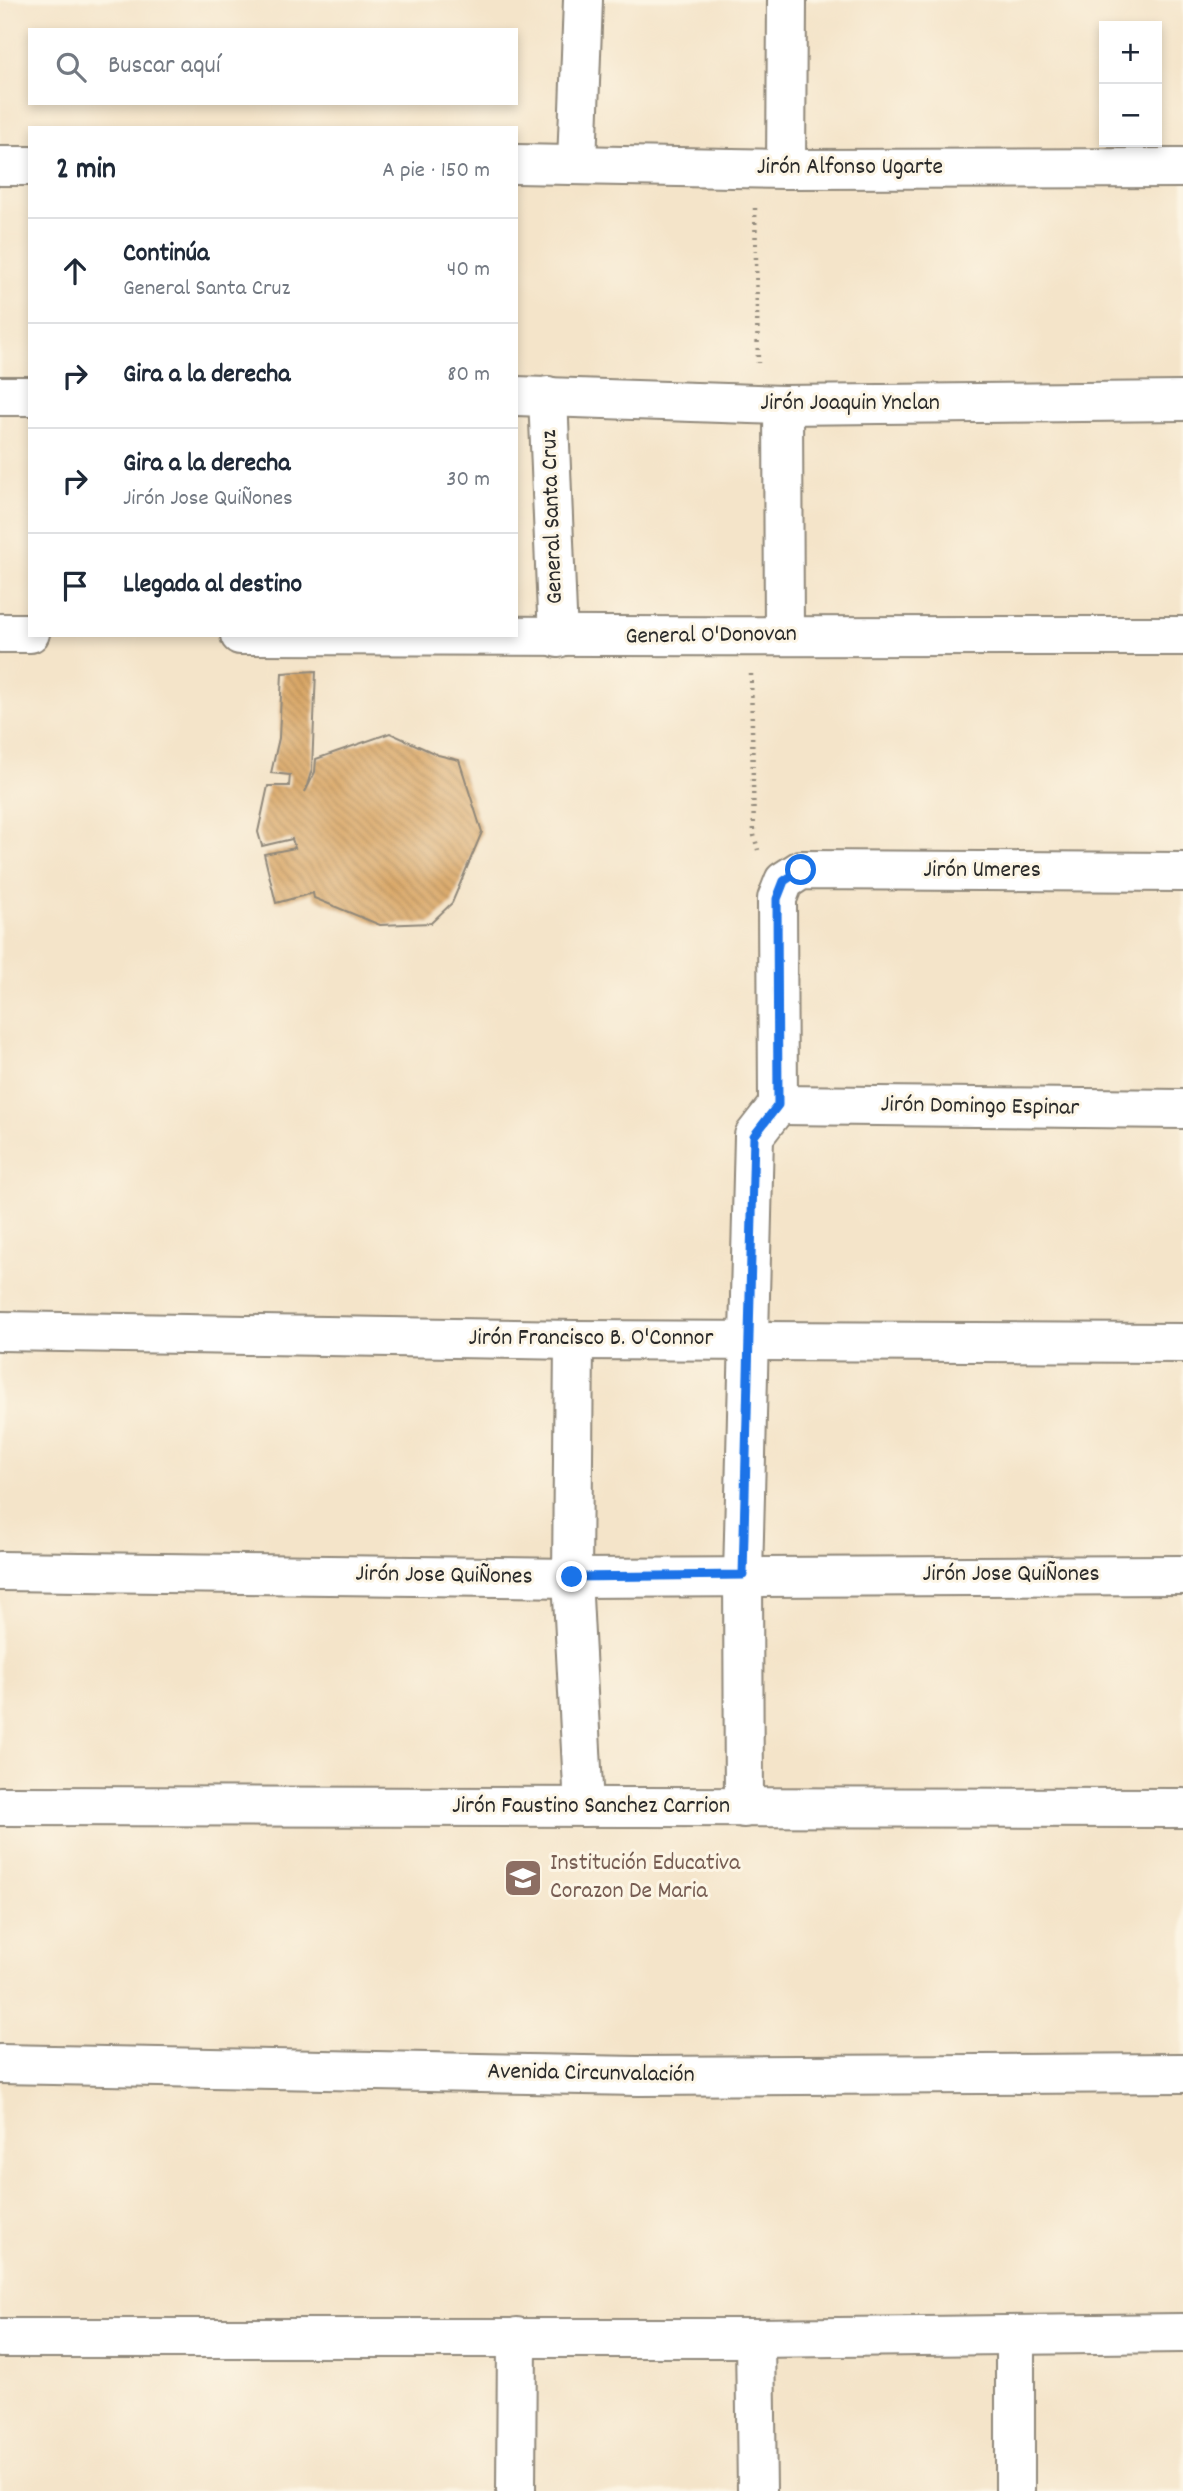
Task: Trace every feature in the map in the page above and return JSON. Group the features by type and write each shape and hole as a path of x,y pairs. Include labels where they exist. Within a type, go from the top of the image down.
{"street":[{"path":"577,164 583,0"},
{"path":"770,169 787,0"},
{"name":"Jirón Alfonso Ugarte","path":"518,164 770,169 1183,168"},
{"path":"0,166 28,166"},
{"path":"0,396 28,396"},
{"name":"Jirón Joaquin Ynclan","path":"532,396 771,405 1183,401"},
{"name":"General Santa Cruz","path":"532,396 558,638"},
{"path":"767,634 771,405"},
{"path":"0,633 28,633"},
{"name":"General O'Donovan","path":"452,637 767,634 1183,636"},
{"name":"Jirón Umeres","path":"784,881 801,870 1183,872"},
{"path":"744,1808 743,1575 754,1136 778,1105 777,899 784,881"},
{"name":"Jirón Domingo Espinar","path":"778,1105 1183,1109"},
{"name":"Jirón Francisco B. O'Connor","path":"0,1331 574,1340 1183,1343"},
{"path":"574,1340 572,1577 584,1807"},
{"name":"Jirón Jose QuiÑones","path":"0,1571 572,1577 1183,1575"},
{"name":"Jirón Faustino Sanchez Carrion","path":"0,1806 1183,1808"},
{"name":"Avenida Circunvalación","path":"0,2064 639,2076 1183,2073"},
{"path":"0,2338 755,2338 1183,2333"},
{"path":"1015,2491 1016,2336"},
{"path":"516,2491 517,2337"},
{"path":"755,2338 757,2491"}],"path":[{"path":"770,169 771,405"},
{"path":"767,634 754,835 759,854 784,881"}],"building":[{"path":"316,671 312,769 305,792 315,772 316,759 390,733 438,755 459,760 482,832 452,903 431,923 380,925 314,898 313,893 276,903 264,854 295,848 292,839 262,846 258,832 268,786 289,786 290,775 271,773 279,738 282,673"}],"place":[{"name":"Institución Educativa Corazon De Maria","path":"523,1878"}],"route":[{"path":"572,1577 743,1575 754,1136 778,1105 777,899 784,881 801,870"}]}
